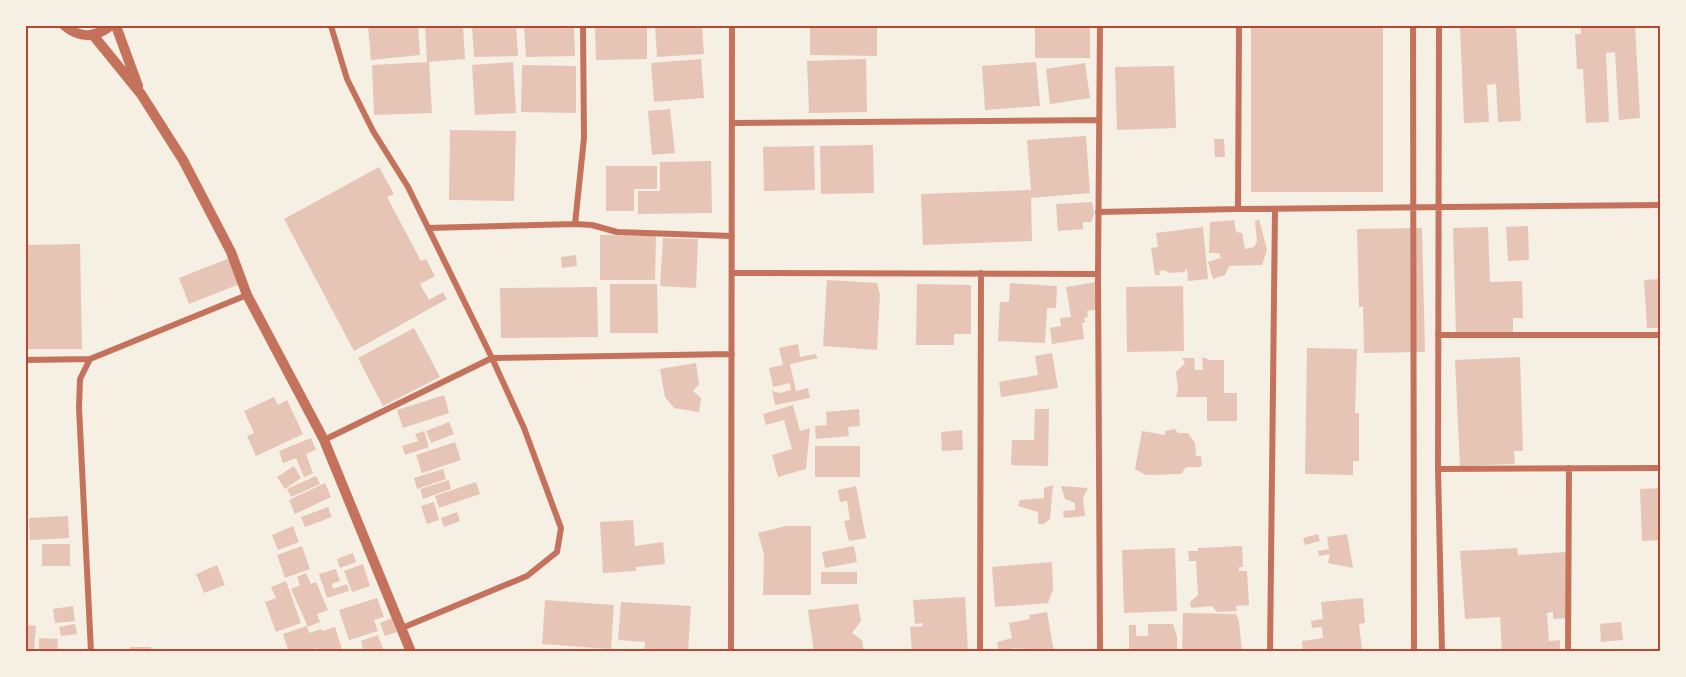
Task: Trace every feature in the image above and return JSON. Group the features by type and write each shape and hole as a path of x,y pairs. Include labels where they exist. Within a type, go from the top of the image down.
{"street":[{"path":"64,26 74,33 93,35 110,26"},
{"path":"116,26 141,94"},
{"path":"331,26 347,79 373,130 408,187 492,358 524,428 561,528 557,552 527,576 402,628"},
{"path":"575,224 584,138 583,26"},
{"path":"731,651 732,26"},
{"path":"1100,26 1098,212 1100,651"},
{"path":"1238,209 1239,26"},
{"path":"1413,26 1414,651"},
{"path":"1439,26 1438,469 1442,651"},
{"path":"93,35 141,94 194,181 231,252 248,296 324,440 411,651"},
{"path":"732,123 1099,120"},
{"path":"1098,212 1660,205"},
{"path":"1270,651 1275,209"},
{"path":"428,228 575,224 592,225 617,232 732,236"},
{"path":"732,273 1098,274"},
{"path":"980,651 981,273"},
{"path":"26,360 90,359 248,296"},
{"path":"1438,335 1660,335"},
{"path":"324,440 492,358 732,354"},
{"path":"90,359 80,379 79,406 91,651"},
{"path":"1568,651 1569,468"},
{"path":"1438,469 1660,468"}],"building":[{"path":"368,26 418,26 420,55 371,60"},
{"path":"425,26 463,26 465,59 427,62"},
{"path":"472,26 516,26 518,56 474,57"},
{"path":"524,26 574,26 575,56 526,57"},
{"path":"595,26 647,26 647,59 596,60"},
{"path":"655,26 702,26 704,54 657,57"},
{"path":"810,26 877,26 877,56 810,55"},
{"path":"1035,26 1090,26 1090,58 1035,58"},
{"path":"1251,26 1383,26 1383,192 1251,192"},
{"path":"1460,26 1516,26 1521,121 1498,122 1496,84 1487,85 1489,122 1464,123"},
{"path":"1581,26 1635,26 1640,118 1619,120 1615,52 1606,53 1609,122 1586,123 1583,69 1577,69 1575,34 1581,34"},
{"path":"701,59 704,98 654,102 651,63"},
{"path":"866,59 867,112 809,113 807,61"},
{"path":"429,62 432,113 374,115 372,65"},
{"path":"513,62 516,113 475,115 472,65"},
{"path":"1036,62 1040,106 985,110 982,66"},
{"path":"1085,63 1090,98 1050,104 1046,69"},
{"path":"522,65 576,66 576,113 521,112"},
{"path":"1174,66 1176,128 1117,130 1115,67"},
{"path":"670,109 675,153 652,155 648,111"},
{"path":"450,130 516,131 514,201 449,200"},
{"path":"1086,136 1090,193 1031,198 1032,241 923,245 921,194 1031,190 1027,140"},
{"path":"1214,139 1224,139 1225,157 1215,157"},
{"path":"873,145 874,193 821,194 820,146"},
{"path":"814,146 815,190 764,191 763,147"},
{"path":"711,161 712,213 638,214 638,191 660,191 660,162"},
{"path":"606,166 657,166 657,189 634,189 634,211 606,211"},
{"path":"379,167 394,194 387,197 421,261 426,259 435,276 420,284 429,300 443,292 447,299 354,351 284,219"},
{"path":"1092,202 1094,214 1091,222 1083,222 1083,229 1058,231 1056,204"},
{"path":"1259,219 1267,250 1262,265 1229,266 1225,275 1213,279 1208,262 1221,258 1219,253 1209,253 1210,222 1234,220 1236,232 1242,233 1245,249 1254,247 1257,241 1255,222"},
{"path":"1528,226 1529,260 1508,261 1506,227"},
{"path":"1203,227 1208,279 1188,281 1187,269 1185,272 1170,273 1164,270 1159,271 1160,275 1155,275 1151,248 1158,247 1156,233"},
{"path":"1488,227 1490,282 1522,281 1523,318 1513,318 1513,334 1456,335 1453,228"},
{"path":"1422,228 1425,352 1364,353 1363,307 1359,307 1357,229"},
{"path":"600,235 656,236 655,280 600,280"},
{"path":"663,238 698,239 696,288 660,286"},
{"path":"80,244 82,349 26,349 26,245"},
{"path":"576,255 577,266 562,268 561,257"},
{"path":"232,257 242,283 189,304 179,278"},
{"path":"1660,279 1660,328 1647,328 1644,280"},
{"path":"827,280 877,283 880,295 877,350 823,346"},
{"path":"1096,282 1100,309 1087,311 1088,317 1084,318 1085,323 1082,323 1084,339 1052,344 1050,328 1061,326 1060,318 1071,317 1066,287"},
{"path":"1010,283 1057,286 1056,308 1047,308 1045,343 998,341 1000,302 1009,302"},
{"path":"610,284 657,284 658,333 610,333"},
{"path":"917,284 971,285 971,334 954,334 954,345 916,345"},
{"path":"1183,286 1184,351 1127,352 1126,287"},
{"path":"597,287 598,337 501,338 500,288"},
{"path":"414,328 440,377 383,406 358,358"},
{"path":"798,344 800,357 815,354 818,358 790,364 796,391 808,388 810,398 775,405 772,391 780,393 791,390 790,383 773,387 769,368 783,365 779,348"},
{"path":"1307,348 1357,349 1355,413 1359,413 1359,461 1353,461 1353,475 1305,474"},
{"path":"1052,353 1058,388 1001,397 999,382 1038,375 1035,356"},
{"path":"1202,357 1210,360 1224,360 1224,393 1237,393 1237,421 1207,421 1207,397 1176,397 1178,389 1176,372 1185,363 1182,358 1194,358 1195,370 1203,370"},
{"path":"1520,357 1523,451 1514,451 1515,464 1460,466 1455,360"},
{"path":"696,363 699,384 693,391 701,398 699,412 674,408 665,397 660,369"},
{"path":"444,395 449,413 403,428 397,410"},
{"path":"274,397 278,405 287,400 303,434 256,456 247,436 254,433 244,411"},
{"path":"793,405 800,431 810,428 806,469 778,477 772,455 792,449 784,420 766,425 763,414"},
{"path":"859,409 860,426 848,427 849,436 816,439 815,426 827,425 826,412"},
{"path":"1035,409 1049,409 1048,466 1011,465 1012,440 1034,440"},
{"path":"449,422 454,434 431,443 426,431"},
{"path":"1175,429 1178,433 1188,433 1195,443 1196,456 1201,456 1202,465 1186,467 1181,474 1146,475 1135,469 1142,431 1165,435 1165,431"},
{"path":"962,430 963,450 942,451 941,432"},
{"path":"424,431 429,447 405,455 402,446 418,441 415,434"},
{"path":"311,438 316,450 306,454 313,473 304,477 296,458 283,463 279,451"},
{"path":"455,442 461,460 422,473 416,455"},
{"path":"815,446 860,446 860,477 815,477"},
{"path":"294,466 301,478 285,489 277,477"},
{"path":"443,469 446,479 417,489 414,478"},
{"path":"316,476 320,484 291,497 287,489"},
{"path":"449,480 451,489 423,499 420,489"},
{"path":"476,482 480,494 439,508 435,496"},
{"path":"325,483 331,497 295,514 289,500"},
{"path":"1053,485 1050,519 1044,524 1038,524 1038,512 1018,506 1020,500 1044,498 1044,488"},
{"path":"856,486 866,538 849,541 844,521 850,520 847,501 840,502 838,490"},
{"path":"1061,486 1088,488 1083,498 1085,516 1064,518 1063,511 1075,510 1075,503 1065,499"},
{"path":"1660,488 1660,540 1642,541 1640,489"},
{"path":"434,502 439,520 427,524 421,506"},
{"path":"328,507 332,517 305,527 301,517"},
{"path":"457,512 460,521 444,527 441,518"},
{"path":"68,516 69,538 30,540 29,518"},
{"path":"633,520 635,546 663,542 665,564 636,567 636,571 603,573 600,522"},
{"path":"293,526 299,542 278,550 272,535"},
{"path":"786,526 811,526 811,595 763,595 764,554 758,533"},
{"path":"1318,534 1320,541 1305,545 1303,538"},
{"path":"1347,534 1353,568 1328,563 1330,554 1319,556 1318,551 1329,549 1327,537"},
{"path":"42,544 70,544 70,566 42,566"},
{"path":"302,546 310,569 285,578 277,555"},
{"path":"854,546 857,562 825,568 822,552"},
{"path":"1242,546 1243,567 1239,567 1239,571 1247,571 1249,605 1236,606 1237,611 1217,612 1212,606 1191,608 1190,602 1198,595 1196,561 1189,561 1188,551 1198,551 1198,548"},
{"path":"1175,548 1177,611 1124,613 1122,550"},
{"path":"1517,548 1518,555 1567,552 1571,618 1553,619 1553,612 1547,613 1549,641 1560,640 1560,652 1502,652 1500,617 1465,619 1460,551"},
{"path":"353,553 356,562 340,568 337,559"},
{"path":"1052,562 1053,589 1048,603 995,607 992,567"},
{"path":"363,564 370,586 352,592 344,571"},
{"path":"217,565 225,585 204,593 196,574"},
{"path":"336,569 340,581 332,584 333,589 347,584 349,591 327,598 319,574"},
{"path":"821,572 857,572 857,584 821,584"},
{"path":"306,573 311,584 316,582 328,610 317,614 320,622 308,627 291,589 300,585 297,577"},
{"path":"286,581 301,623 276,632 265,602 276,598 271,587"},
{"path":"965,597 968,652 912,652 910,627 923,626 922,623 915,624 913,600"},
{"path":"377,598 384,617 374,620 378,631 349,640 339,610"},
{"path":"1363,598 1365,623 1359,624 1362,649 1303,652 1302,641 1323,638 1322,627 1312,628 1311,621 1323,619 1321,602"},
{"path":"545,600 614,605 611,649 542,644"},
{"path":"621,602 691,606 688,652 644,652 645,642 618,640"},
{"path":"858,604 861,621 852,633 862,640 864,652 852,652 851,650 814,652 808,610"},
{"path":"73,606 75,621 55,623 53,609"},
{"path":"1047,612 1054,652 1032,652 1030,649 1013,648 1013,652 999,652 997,642 1012,638 1009,623 1030,619 1029,615"},
{"path":"1183,613 1236,614 1239,621 1242,652 1182,652"},
{"path":"392,618 397,632 385,636 380,623"},
{"path":"1621,622 1623,640 1601,642 1600,624"},
{"path":"75,624 77,634 61,636 59,627"},
{"path":"1148,624 1173,624 1177,636 1177,652 1129,652 1129,625 1136,625 1136,636 1148,636"},
{"path":"26,625 36,626 34,651 26,651"},
{"path":"307,626 309,633 335,627 343,652 318,652 316,648 305,652 289,652 283,634"},
{"path":"378,635 384,652 364,652 361,641"},
{"path":"39,638 58,639 57,652 39,652"},
{"path":"130,647 151,647 151,652 130,652"}]}
